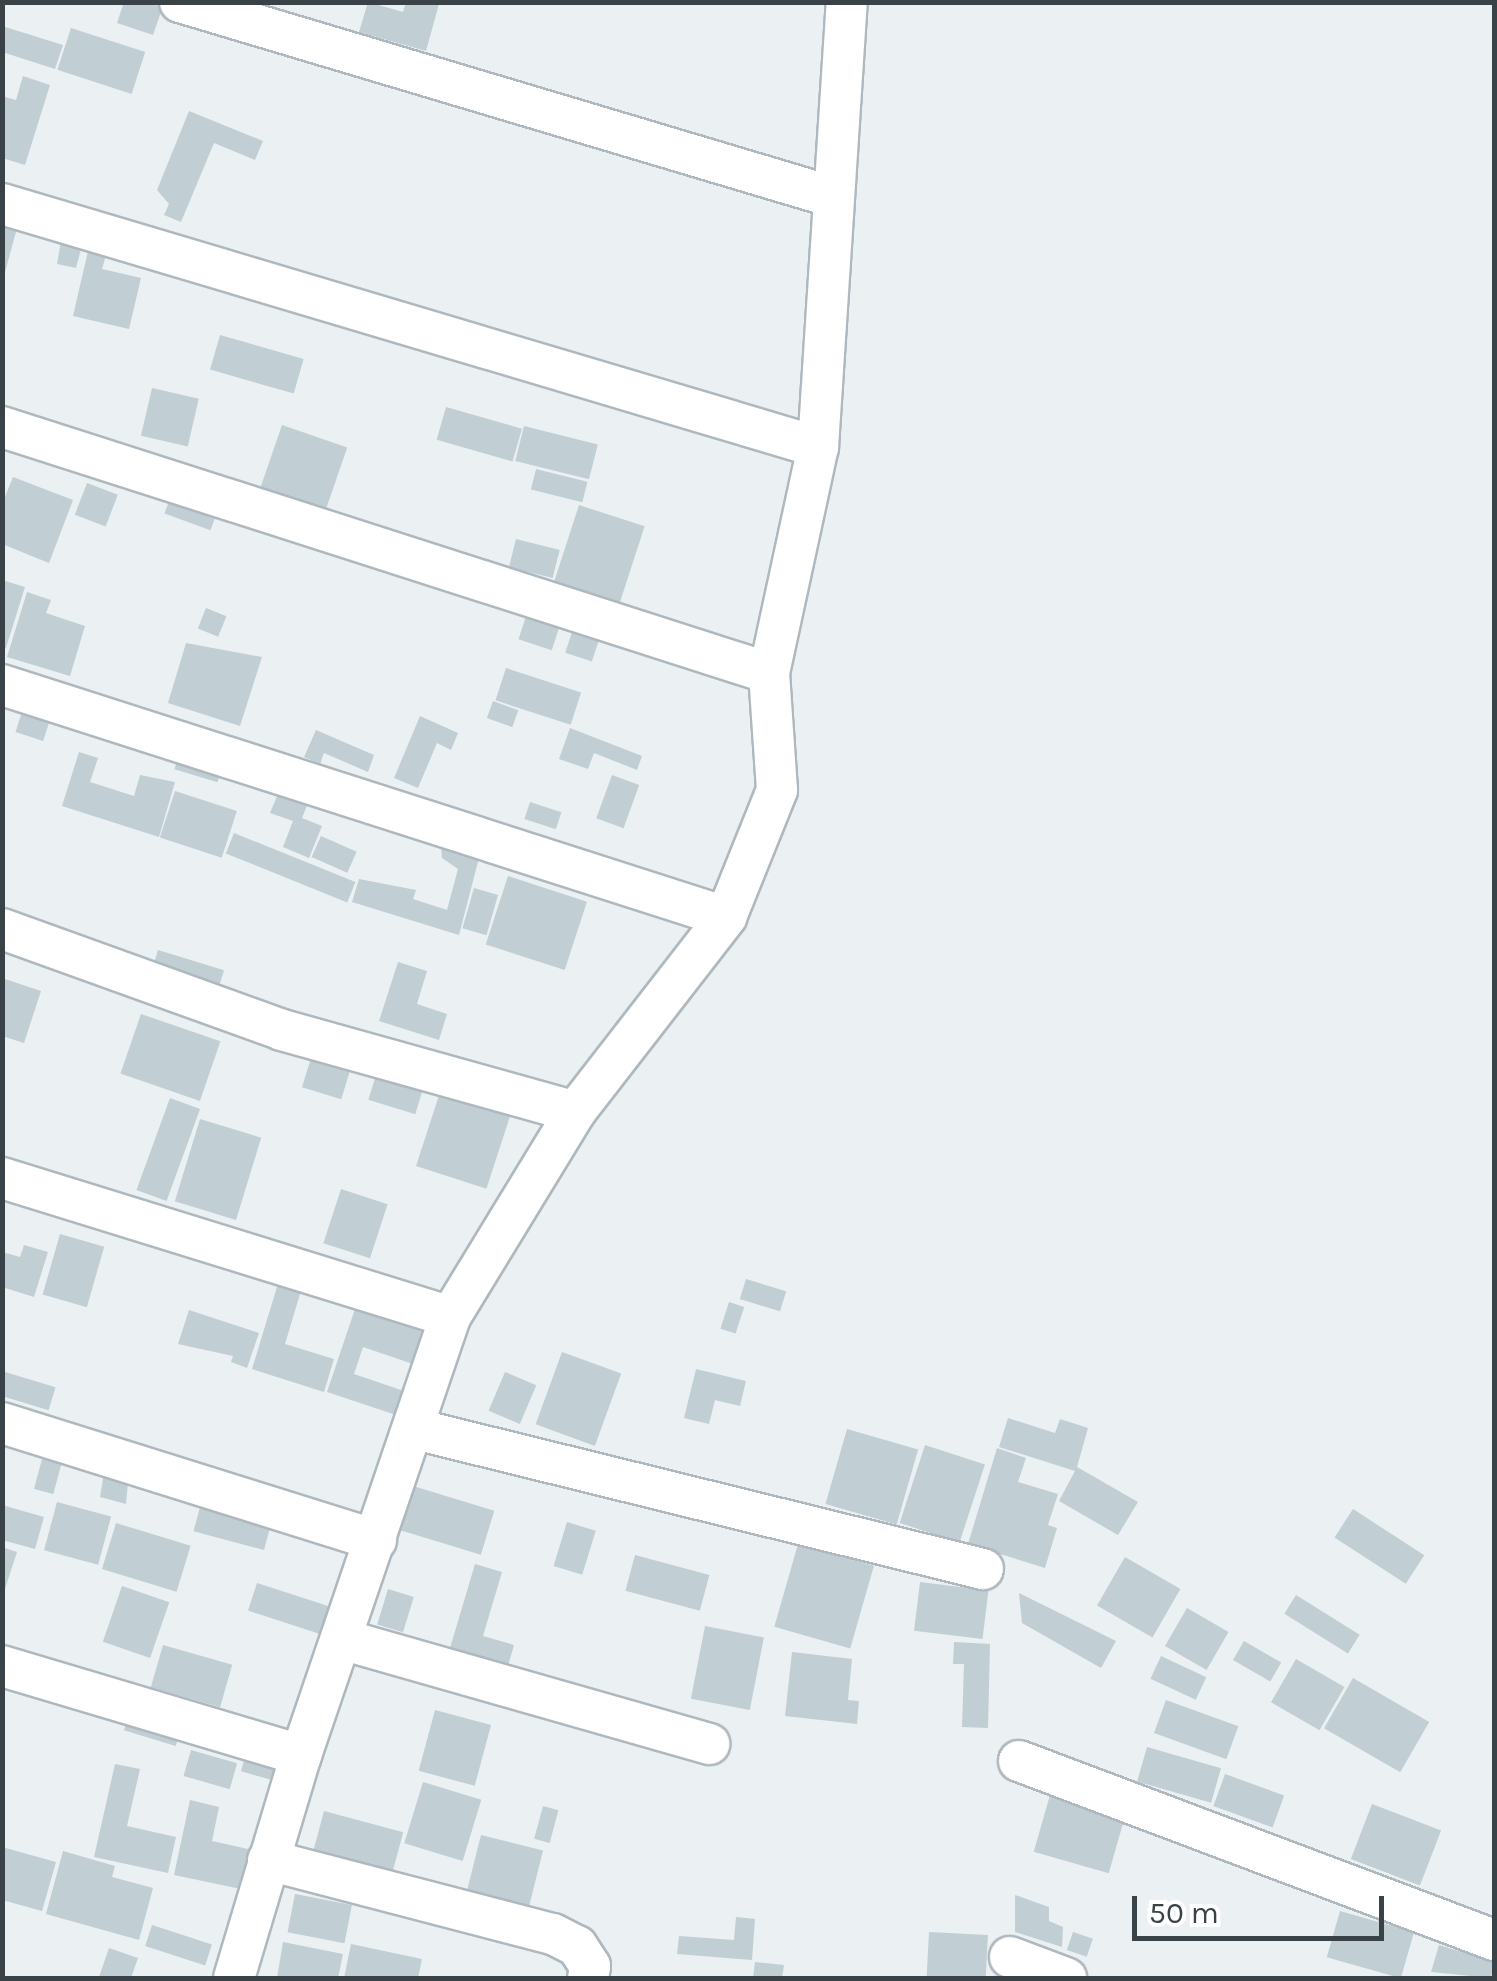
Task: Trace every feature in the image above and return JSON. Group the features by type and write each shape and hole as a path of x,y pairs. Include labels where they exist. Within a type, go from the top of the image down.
{"street":[{"path":"180,2 830,196"},
{"path":"234,1978 301,1756 450,1317 576,1112 726,917 777,790 769,673 818,447 830,196 848,2"},
{"path":"2,204 818,447"},
{"path":"2,427 769,673"},
{"path":"2,685 726,917"},
{"path":"2,929 282,1030 576,1112"},
{"path":"2,1178 450,1317"},
{"path":"2,1423 376,1540"},
{"path":"415,1429 982,1570"},
{"path":"342,1639 709,1744"},
{"path":"2,1666 301,1756"},
{"path":"1018,1760 1494,1940"},
{"path":"268,1860 553,1934 577,1946 590,1966 588,1978"},
{"path":"1010,1957 1066,1978"}],"building":[{"path":"124,2 163,6 153,35 117,23"},
{"path":"368,2 403,12 406,2 439,4 426,51 359,32"},
{"path":"2,26 63,45 55,69 2,52"},
{"path":"71,28 145,52 132,94 57,70"},
{"path":"23,76 50,85 25,165 2,158 2,96 16,100"},
{"path":"189,111 263,141 255,160 214,143 181,222 164,215 169,204 157,190"},
{"path":"2,213 20,217 4,276 2,276"},
{"path":"85,234 76,268 57,264 61,241"},
{"path":"88,251 106,255 102,269 141,278 129,329 73,316"},
{"path":"220,335 304,359 294,394 210,370"},
{"path":"152,388 199,399 188,447 141,436"},
{"path":"446,407 522,429 513,461 437,440"},
{"path":"282,425 347,447 324,514 259,491"},
{"path":"524,426 598,444 589,479 515,461"},
{"path":"536,469 587,482 582,502 531,489"},
{"path":"13,477 73,500 49,563 2,544 2,504"},
{"path":"87,483 118,495 106,527 75,515"},
{"path":"173,490 219,507 210,530 164,513"},
{"path":"579,505 645,526 619,606 553,585"},
{"path":"516,539 560,550 553,578 509,567"},
{"path":"2,580 25,587 6,648 2,647"},
{"path":"27,592 51,600 46,613 85,626 70,676 7,657"},
{"path":"529,607 562,618 552,650 518,639"},
{"path":"206,608 226,616 218,637 198,628"},
{"path":"573,629 600,638 592,661 565,653"},
{"path":"186,643 262,657 240,726 168,703"},
{"path":"506,668 581,692 571,725 495,700"},
{"path":"493,701 518,710 512,727 487,718"},
{"path":"22,712 50,721 43,741 16,732"},
{"path":"420,716 458,733 451,750 437,743 418,788 394,778"},
{"path":"570,728 642,756 637,770 594,753 588,769 559,759"},
{"path":"316,730 374,755 368,772 324,753 320,764 304,757"},
{"path":"180,751 223,764 217,782 174,769"},
{"path":"79,752 98,758 90,782 134,796 140,775 175,782 159,837 62,806"},
{"path":"612,775 639,785 624,828 596,818"},
{"path":"282,784 311,796 302,818 322,826 309,858 283,847 293,821 270,813"},
{"path":"175,791 237,811 222,858 160,838"},
{"path":"530,802 561,812 556,829 524,819"},
{"path":"234,833 355,882 347,902 226,853"},
{"path":"440,834 480,854 459,935 352,902 359,879 416,890 413,899 447,910 458,869 442,858"},
{"path":"321,836 357,852 347,873 312,857"},
{"path":"508,876 587,902 565,970 486,944"},
{"path":"474,888 498,895 486,935 462,928"},
{"path":"158,950 224,970 215,999 149,979"},
{"path":"398,962 427,971 417,1004 447,1014 439,1040 379,1021"},
{"path":"2,978 41,991 24,1043 2,1036"},
{"path":"141,1014 220,1041 200,1101 120,1074"},
{"path":"314,1048 353,1060 341,1099 302,1087"},
{"path":"376,1075 423,1089 415,1114 368,1100"},
{"path":"442,1086 512,1109 486,1189 416,1166"},
{"path":"170,1098 200,1109 167,1201 136,1190"},
{"path":"200,1119 261,1138 236,1220 175,1201"},
{"path":"341,1189 388,1204 370,1258 323,1243"},
{"path":"60,1234 104,1247 87,1307 43,1295"},
{"path":"24,1245 48,1252 34,1297 2,1287 2,1252 20,1257"},
{"path":"280,1277 303,1284 285,1344 334,1359 324,1392 252,1369"},
{"path":"746,1279 786,1291 780,1311 740,1299"},
{"path":"358,1300 427,1323 413,1364 363,1347 354,1374 404,1391 396,1415 327,1392"},
{"path":"729,1302 744,1307 736,1334 720,1329"},
{"path":"189,1310 259,1333 247,1368 231,1362 233,1356 178,1344"},
{"path":"562,1352 621,1374 595,1446 536,1424"},
{"path":"696,1369 746,1381 740,1406 715,1400 709,1424 684,1418"},
{"path":"2,1371 56,1387 49,1410 2,1396"},
{"path":"505,1372 536,1385 520,1424 489,1411"},
{"path":"1008,1418 1055,1433 1060,1419 1088,1428 1077,1467 1138,1502 1118,1535 1059,1501 1075,1471 999,1447"},
{"path":"847,1429 918,1449 897,1524 826,1504"},
{"path":"925,1445 985,1464 960,1542 900,1523"},
{"path":"997,1448 1026,1458 1018,1482 1058,1494 1048,1525 1057,1528 1045,1568 968,1544"},
{"path":"42,1459 61,1464 53,1494 34,1489"},
{"path":"104,1473 128,1482 126,1504 100,1497"},
{"path":"413,1486 494,1511 481,1555 400,1530"},
{"path":"57,1502 111,1516 98,1565 44,1550"},
{"path":"2,1505 44,1517 35,1549 2,1540"},
{"path":"200,1507 271,1526 264,1550 194,1531"},
{"path":"1353,1509 1424,1555 1406,1584 1334,1538"},
{"path":"567,1522 596,1531 582,1575 554,1566"},
{"path":"116,1523 191,1546 177,1592 102,1569"},
{"path":"798,1544 874,1566 850,1648 774,1627"},
{"path":"2,1547 17,1552 3,1595 2,1595"},
{"path":"635,1555 709,1575 700,1611 625,1591"},
{"path":"1125,1557 1180,1589 1152,1637 1097,1605"},
{"path":"475,1564 502,1572 483,1636 514,1645 508,1666 450,1648"},
{"path":"920,1582 988,1590 983,1639 914,1631"},
{"path":"257,1583 331,1607 322,1635 248,1611"},
{"path":"122,1586 169,1602 150,1658 103,1642"},
{"path":"388,1589 414,1597 403,1632 377,1624"},
{"path":"1019,1593 1116,1641 1101,1668 1022,1623"},
{"path":"1296,1595 1360,1635 1348,1653 1284,1614"},
{"path":"1187,1608 1229,1632 1207,1670 1165,1646"},
{"path":"705,1626 764,1637 750,1710 691,1699"},
{"path":"1244,1641 1281,1662 1270,1682 1233,1660"},
{"path":"954,1642 990,1644 988,1728 962,1727 964,1664 953,1664"},
{"path":"163,1645 232,1665 220,1707 151,1687"},
{"path":"792,1652 852,1659 848,1700 859,1701 857,1724 785,1716"},
{"path":"1161,1656 1206,1677 1196,1700 1150,1679"},
{"path":"1296,1659 1344,1687 1319,1730 1271,1702"},
{"path":"1353,1678 1429,1722 1400,1772 1324,1728"},
{"path":"1166,1700 1238,1726 1226,1759 1154,1733"},
{"path":"435,1710 491,1725 475,1786 419,1771"},
{"path":"129,1714 181,1730 176,1746 124,1730"},
{"path":"1147,1747 1221,1768 1211,1803 1137,1782"},
{"path":"191,1750 237,1763 230,1789 184,1776"},
{"path":"247,1750 279,1759 273,1780 241,1771"},
{"path":"115,1764 140,1769 127,1826 176,1837 168,1873 94,1857"},
{"path":"1225,1774 1284,1796 1273,1827 1213,1806"},
{"path":"423,1782 481,1800 463,1861 404,1843"},
{"path":"1050,1795 1125,1816 1109,1873 1034,1852"},
{"path":"190,1800 219,1807 212,1841 248,1849 241,1889 174,1875"},
{"path":"1372,1804 1441,1831 1420,1886 1351,1859"},
{"path":"543,1806 558,1810 550,1843 534,1839"},
{"path":"324,1811 403,1832 393,1871 314,1850"},
{"path":"481,1835 543,1850 529,1906 467,1890"},
{"path":"2,1847 56,1862 42,1911 2,1900"},
{"path":"63,1851 115,1866 112,1877 153,1888 139,1940 46,1914"},
{"path":"295,1894 352,1905 344,1943 288,1932"},
{"path":"1015,1895 1049,1907 1049,1921 1063,1927 1062,1947 1015,1932"},
{"path":"1340,1911 1414,1932 1401,1978 1327,1957"},
{"path":"736,1917 755,1919 752,1960 677,1954 679,1936 734,1940"},
{"path":"152,1925 212,1944 205,1965 145,1946"},
{"path":"929,1932 988,1935 986,1978 927,1978"},
{"path":"1073,1932 1093,1939 1087,1957 1067,1950"},
{"path":"283,1942 343,1954 338,1978 277,1978"},
{"path":"351,1944 422,1959 418,1978 344,1978"},
{"path":"1439,1945 1494,1962 1491,1978 1431,1972"},
{"path":"109,1948 138,1958 131,1978 99,1977"},
{"path":"755,1962 784,1965 782,1978 753,1978"}]}
